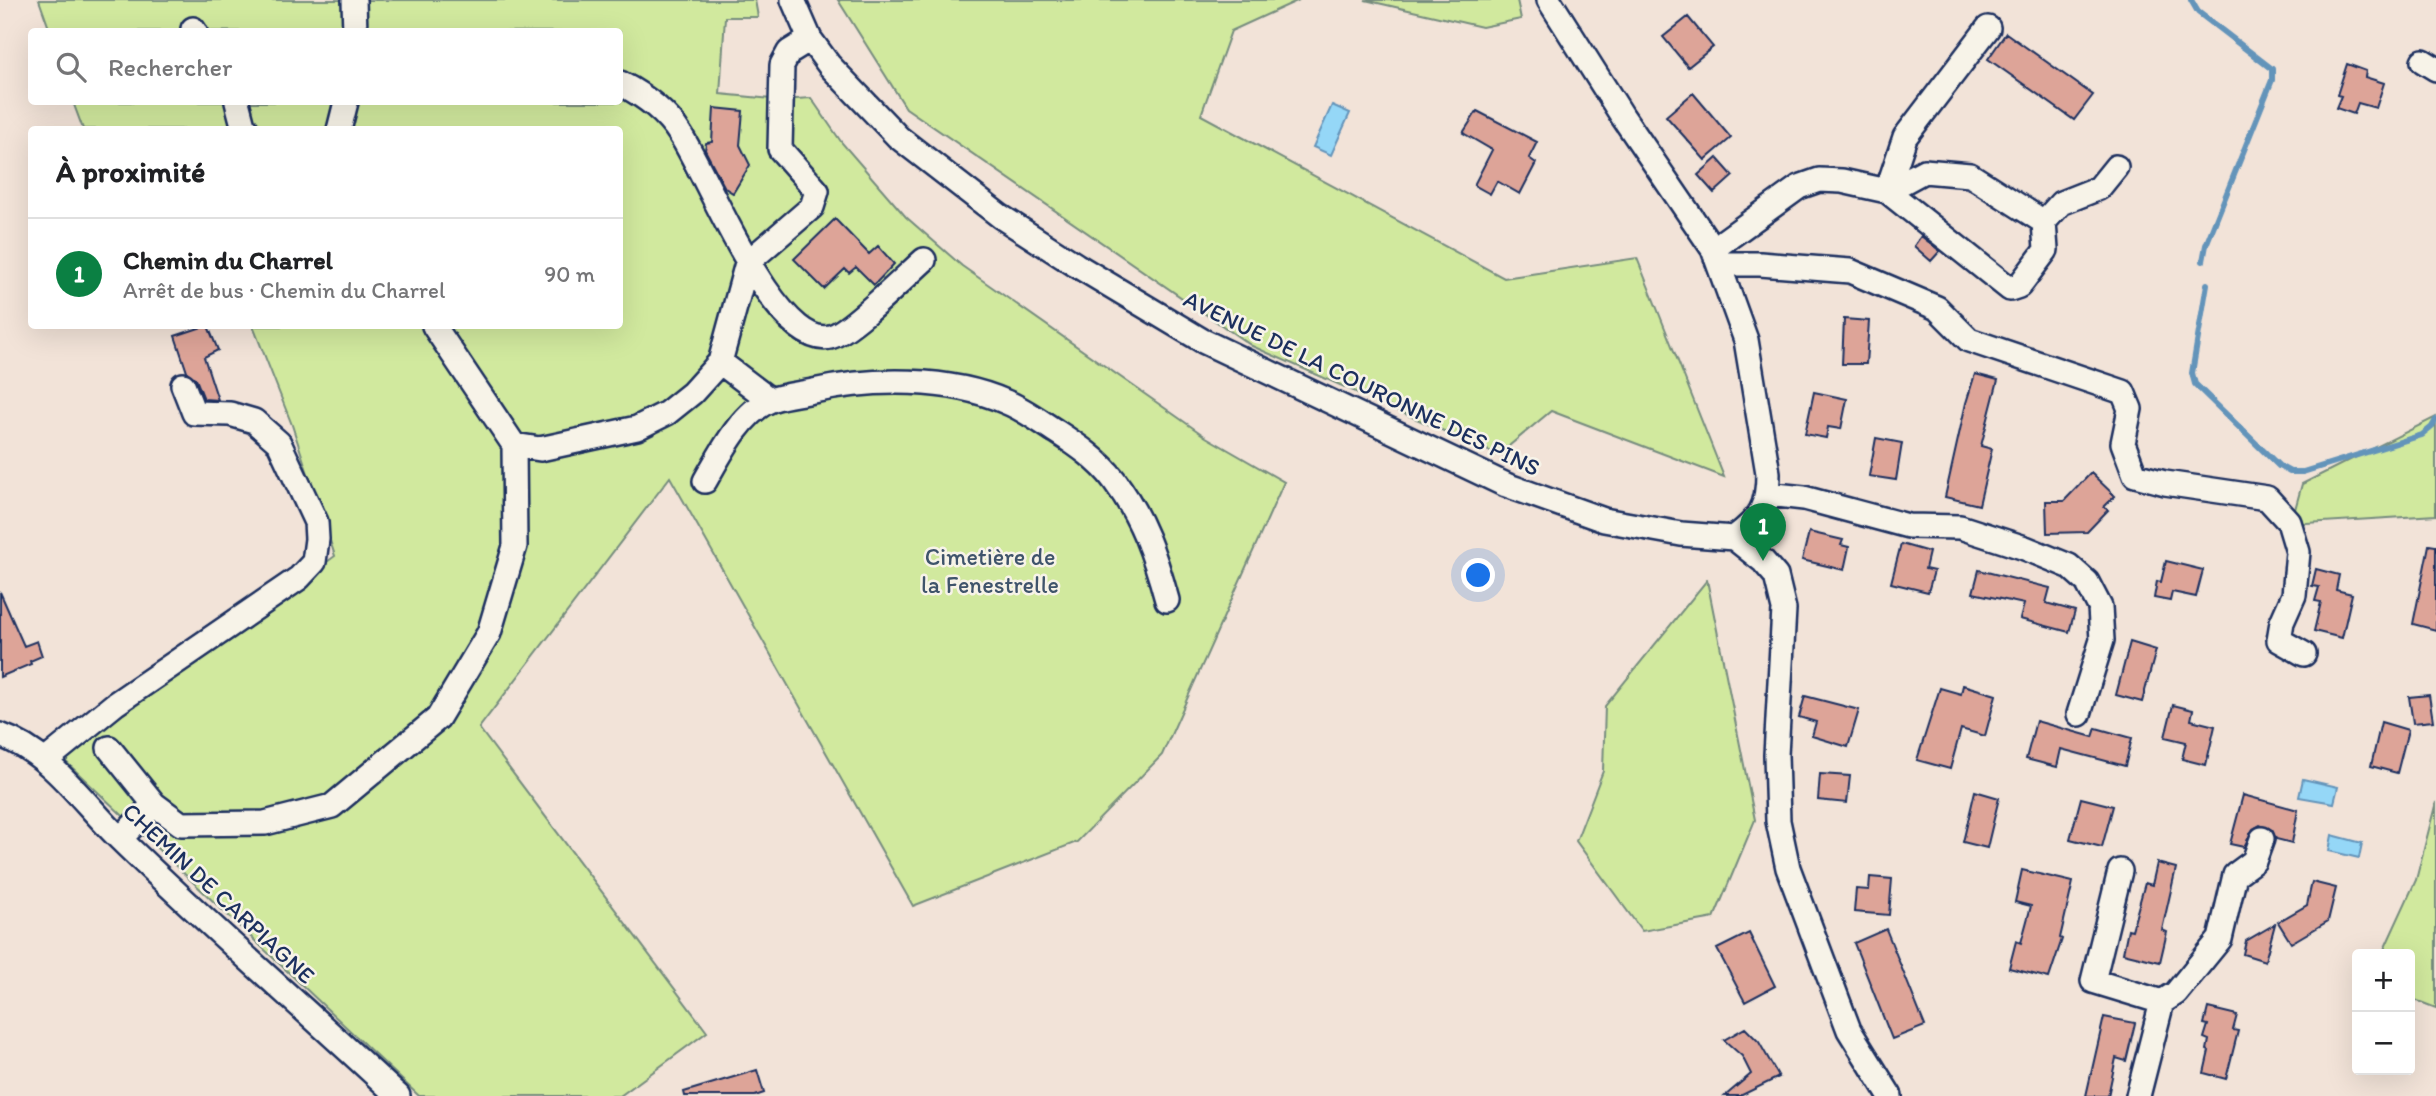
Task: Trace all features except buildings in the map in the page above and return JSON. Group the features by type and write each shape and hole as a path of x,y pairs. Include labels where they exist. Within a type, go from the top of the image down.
{"street":[{"path":"354,0 355,28"},
{"name":"AVENUE DE LA COURONNE DES PINS","path":"793,0 810,39 830,65 898,137 965,190 1076,265 1203,341 1506,485 1604,520 1681,534 1734,538"},
{"path":"1549,0 1716,256 1746,340 1763,437 1768,494 1760,515 1734,538 1749,548 1776,576 1784,609 1776,755 1778,821 1788,868 1849,1030 1890,1096"},
{"path":"1886,191 1905,137 1988,28"},
{"path":"514,445 540,449 637,428 667,413 692,393 720,362 747,263 812,207 815,199 817,191 780,149 782,65 789,52 810,39"},
{"path":"623,85 644,97 665,115 680,134 747,263 792,323 807,334 829,338 849,327 924,260"},
{"path":"238,105 244,126"},
{"path":"341,126 345,105"},
{"path":"1716,256 1799,187 1819,180 1843,181 1886,191 2010,289 2019,286 2046,250 2044,222 2061,203 2099,188 2116,167"},
{"path":"1886,191 1924,171 1970,176 2044,222"},
{"path":"1716,256 1760,264 1850,271 1937,308 1969,340 2123,393 2130,409 2123,443 2135,475 2165,483 2267,498 2288,522 2298,552 2294,595 2281,622 2279,640 2304,654"},
{"path":"109,748 154,804 181,824 265,823 332,806 438,718 489,632 515,546 514,445 435,329"},
{"path":"720,362 770,400"},
{"path":"705,481 746,419 770,400 853,383 910,381 974,391 1007,402 1075,444 1113,478 1142,523 1152,546 1167,600"},
{"path":"45,761 115,704 299,578 314,562 316,522 279,443 254,421 230,414 194,412 183,385"},
{"path":"1768,494 1804,498 1908,526 1960,527 2025,548 2069,566 2087,582 2100,607 2102,640 2080,714"},
{"name":"CHEMIN DE CARPIAGNE","path":"0,735 27,747 45,761 120,839 398,1096"},
{"path":"120,839 154,804"},
{"path":"2138,1096 2162,1002 2176,993 2220,939 2235,875 2254,861 2262,839"},
{"path":"2120,871 2093,981 2162,1002"}],"green space":[{"name":"Cimetière de la Fenestrelle","path":"39,0 755,0 758,17 725,17 720,94 781,100 811,98 842,143 906,217 962,266 1206,437 1284,482 1162,755 1077,842 913,906 670,477 479,728 707,1032 620,1096 419,1096 63,759 335,556 292,425 254,329 623,329 623,126 82,126 74,105 623,105 623,28 49,28"},
{"path":"838,0 1299,0 1231,31 1201,115 1504,278 1637,258 1724,477 1551,411 1498,455 1252,346 906,108"},
{"path":"1365,0 1517,0 1521,19 1482,27"},
{"path":"2436,417 2436,515 2291,524 2302,484"},
{"path":"1707,580 1755,820 1714,918 1642,931 1576,841 1603,771 1605,706"},
{"path":"2436,802 2436,1008 2415,1000 2415,949 2384,949 2416,880"}],"water":[{"path":"1332,105 1350,113 1331,155 1313,147"},
{"path":"2303,779 2338,787 2334,803 2299,797"},
{"path":"2332,835 2362,843 2359,858 2329,851"}],"waterway":[{"path":"2191,0 2198,12 2272,69 2272,80 2206,245 2203,261"},
{"path":"2207,284 2192,373 2195,384 2279,466 2290,472 2303,472 2422,435 2436,420"}],"place":[{"name":"Chemin du Charrel","path":"1763,561"}]}
